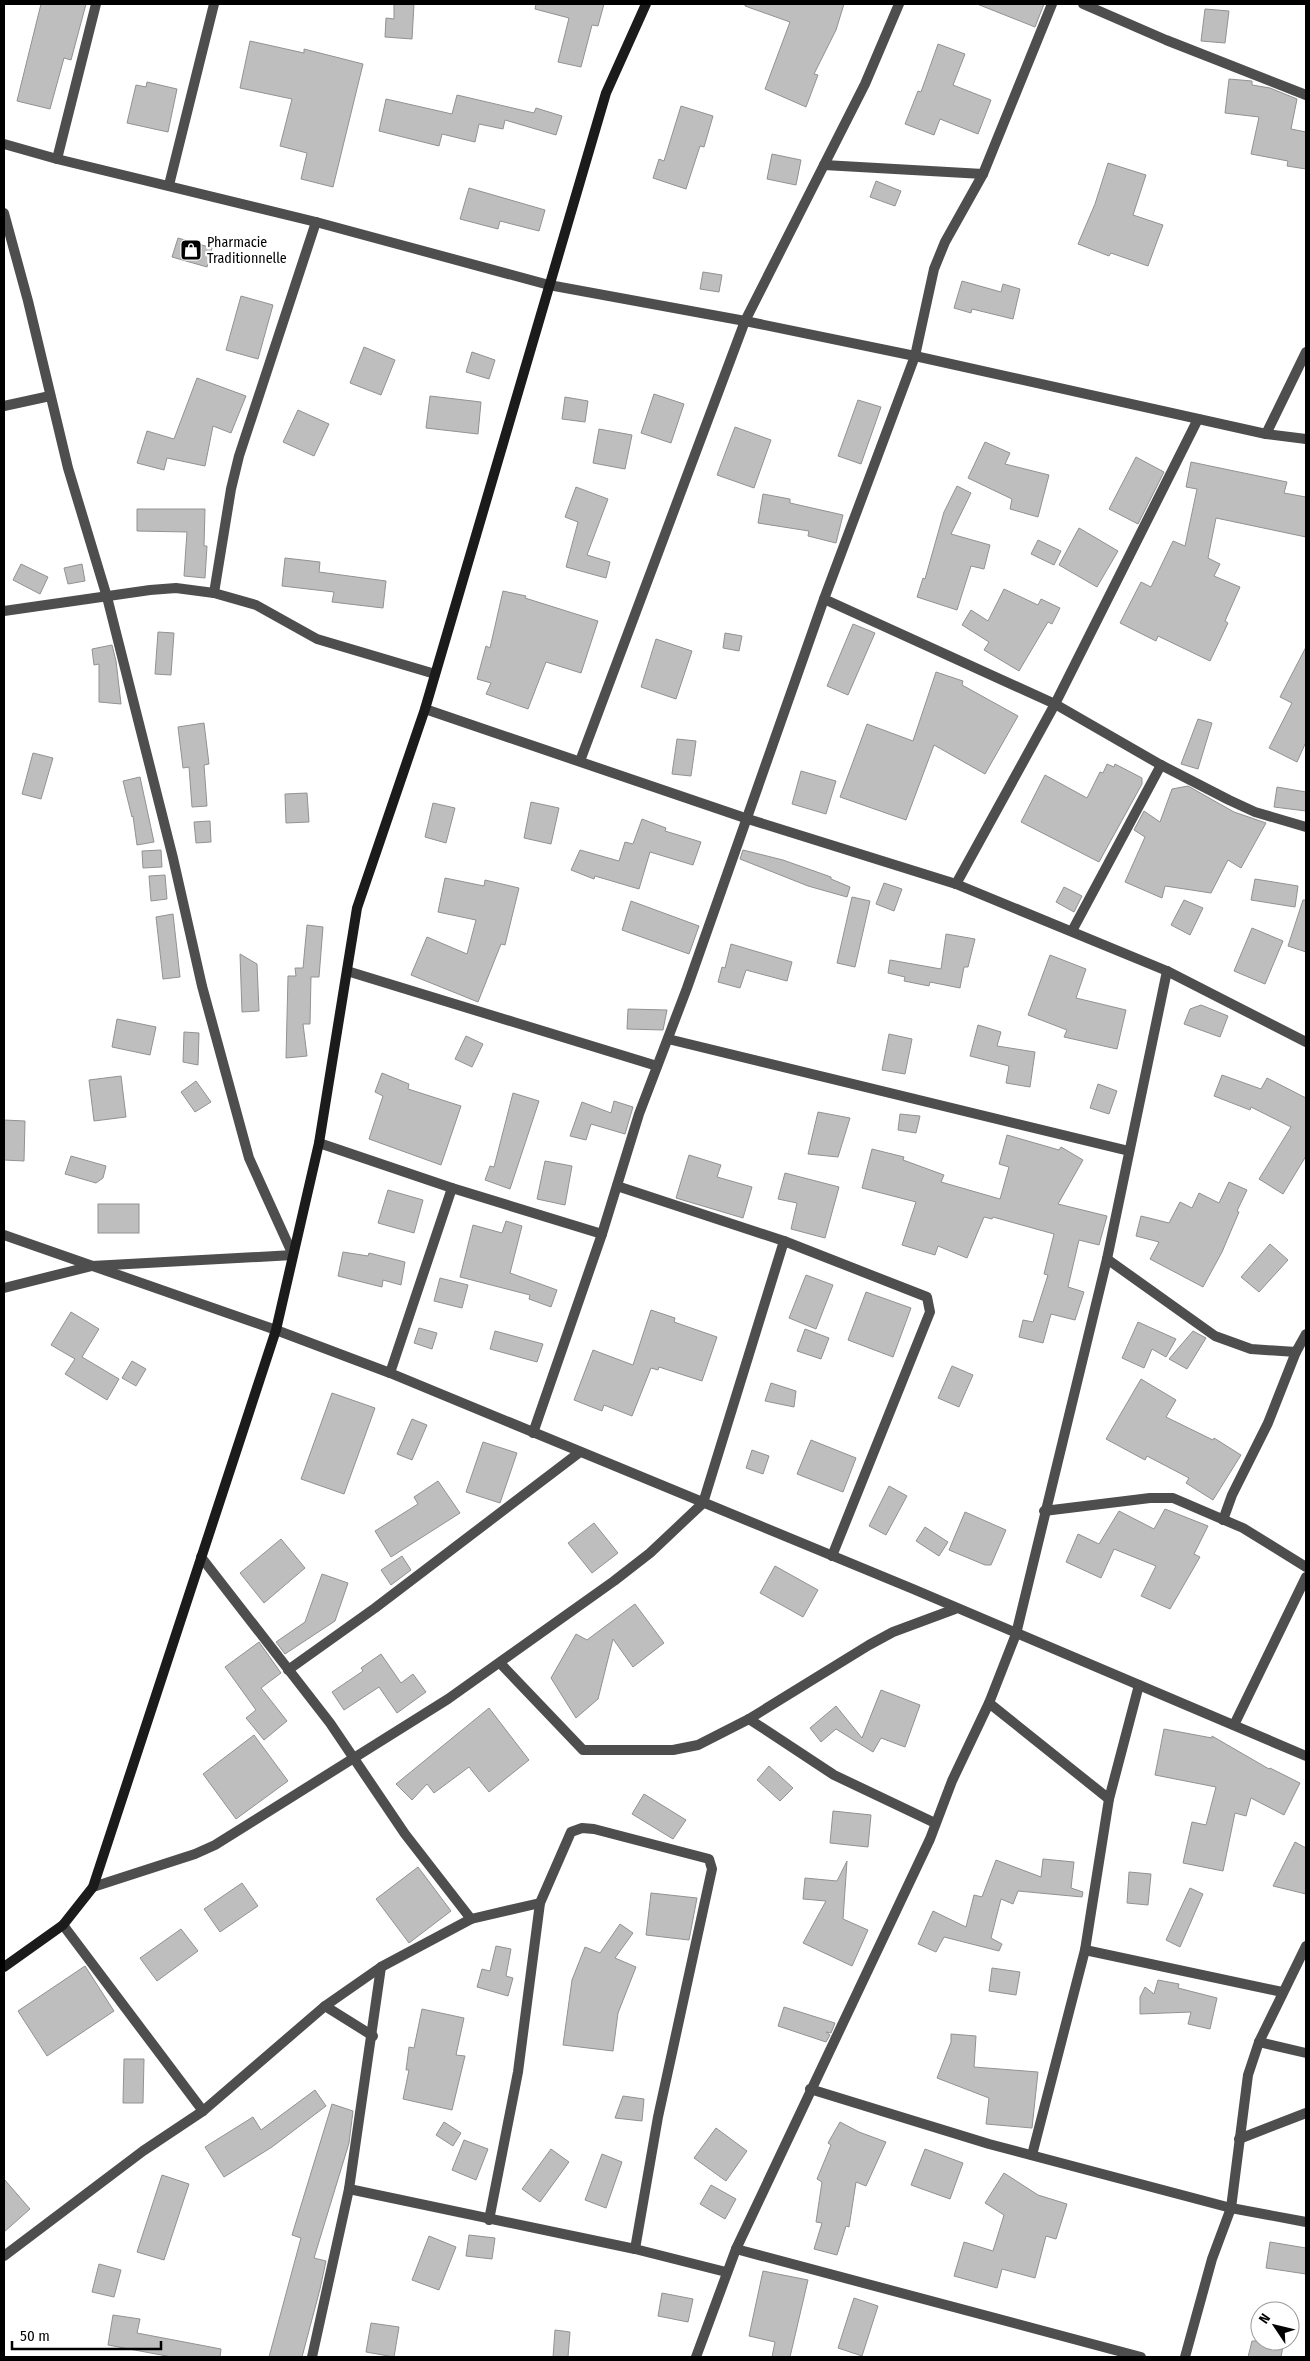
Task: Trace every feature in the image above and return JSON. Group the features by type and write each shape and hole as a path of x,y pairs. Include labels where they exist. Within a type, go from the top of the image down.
{"main road":[{"path":"4,1967 63,1925 93,1887 276,1330 319,1143 357,908 425,710 606,93 646,4"}],"street":[{"path":"57,159 96,4"},
{"path":"169,185 214,4"},
{"path":"580,761 745,321 866,84 899,4"},
{"path":"533,1433 602,1234 639,1114 668,1040 748,818 824,599 915,356 934,269 945,242 983,174 1052,4"},
{"path":"1083,4 1166,40 1306,94"},
{"path":"4,144 57,159 316,222 549,285 745,321 915,356 1266,434 1306,439"},
{"path":"824,165 983,174"},
{"path":"4,213 28,301 68,468 107,597 173,858 202,986 249,1158 293,1255 92,1266 4,1288"},
{"path":"214,593 231,489 239,456 316,222"},
{"path":"1266,434 1306,352"},
{"path":"4,406 50,396"},
{"path":"956,884 1055,704 1198,419"},
{"path":"4,611 176,588 214,593 256,605 317,639 435,674"},
{"path":"824,599 1055,704 1161,764 1255,812 1306,826"},
{"path":"425,710 748,818 956,884 1167,971 1306,1042"},
{"path":"1072,931 1161,764"},
{"path":"347,971 658,1066"},
{"path":"696,2357 736,2249 810,2089 839,2033 935,1823 952,1781 989,1703 1016,1634 1044,1511 1107,1259 1167,971"},
{"path":"668,1040 1129,1151"},
{"path":"319,1143 452,1188 602,1234"},
{"path":"617,1186 784,1241 923,1294 930,1304 930,1312 832,1556"},
{"path":"390,1373 452,1188"},
{"path":"4,1235 276,1330 390,1373 832,1556 1306,1756"},
{"path":"93,1887 195,1854 215,1845 448,1699 614,1581 650,1553 703,1503 784,1241"},
{"path":"1107,1259 1215,1336 1251,1349 1296,1352"},
{"path":"1222,1520 1232,1495 1268,1423 1296,1352 1306,1334"},
{"path":"288,1670 375,1608 580,1452"},
{"path":"1044,1511 1150,1498 1173,1498 1243,1528 1306,1567"},
{"path":"201,1557 330,1723 405,1834 471,1919"},
{"path":"1234,1725 1306,1577"},
{"path":"500,1663 572,1741 583,1750 674,1750 698,1745 749,1719 869,1644 893,1632 955,1608"},
{"path":"1032,2155 1085,1950 1109,1799 1139,1685"},
{"path":"989,1703 1109,1799"},
{"path":"749,1719 834,1775 935,1823"},
{"path":"489,2220 518,2072 540,1903 571,1832 582,1828 594,1829 709,1859 712,1869 658,2117 635,2249"},
{"path":"4,2256 143,2151 202,2111 325,2006 381,1967 471,1919 540,1903"},
{"path":"63,1925 202,2111"},
{"path":"1185,2357 1212,2259 1231,2208 1248,2075 1259,2042 1306,1946"},
{"path":"1085,1950 1282,1992"},
{"path":"312,2357 349,2189 381,1967"},
{"path":"325,2006 372,2036"},
{"path":"1259,2042 1306,2053"},
{"path":"810,2089 1032,2155 1231,2208 1306,2222"},
{"path":"1240,2139 1306,2112"},
{"path":"349,2189 489,2220 635,2249 726,2272"},
{"path":"736,2249 1142,2357"}],"building":[{"path":"41,4 86,4 71,60 64,58 50,109 17,101"},
{"path":"394,4 414,4 412,39 385,37 386,18 394,19"},
{"path":"536,4 604,4 598,26 592,25 581,67 558,62 569,18 535,9"},
{"path":"745,4 844,4 836,30 814,74 818,75 806,107 765,89 790,22 745,6"},
{"path":"977,4 1044,4 1035,27"},
{"path":"1205,9 1229,11 1225,43 1201,41"},
{"path":"250,41 304,53 304,49 363,64 333,187 301,179 307,153 280,146 292,99 240,88"},
{"path":"938,44 965,54 953,85 991,100 978,134 940,119 934,135 905,124 918,91 921,92"},
{"path":"1229,79 1252,81 1252,85 1270,88 1297,99 1291,129 1306,132 1306,169 1287,166 1288,161 1251,154 1259,117 1225,113"},
{"path":"147,82 177,89 168,132 127,123 136,85 146,87"},
{"path":"457,95 534,113 536,108 562,116 556,135 505,120 503,129 479,124 475,142 442,134 439,146 379,131 386,99 452,114"},
{"path":"681,106 713,116 704,147 700,146 686,189 653,178 659,159 664,161"},
{"path":"772,154 801,160 796,185 767,179"},
{"path":"1108,163 1146,175 1133,215 1163,225 1148,266 1111,253 1109,256 1078,244 1095,204"},
{"path":"876,181 901,191 895,206 870,197"},
{"path":"469,188 545,210 539,231 500,221 498,229 460,219"},
{"path":"178,238 212,248 207,267 172,257"},
{"path":"703,272 722,275 719,292 700,289"},
{"path":"962,281 1001,292 1003,284 1020,289 1013,319 972,309 971,313 954,308"},
{"path":"241,296 273,305 258,359 226,350"},
{"path":"364,347 395,360 381,395 350,383"},
{"path":"472,352 495,360 489,379 466,372"},
{"path":"197,378 246,396 231,433 213,426 205,466 167,458 164,470 137,463 147,431 174,439"},
{"path":"654,394 684,404 671,443 641,433"},
{"path":"430,396 481,402 478,434 426,428"},
{"path":"565,397 588,401 585,422 562,419"},
{"path":"858,400 881,407 861,464 838,456"},
{"path":"298,410 329,424 314,456 283,442"},
{"path":"735,427 771,440 754,488 717,475"},
{"path":"599,429 632,435 625,469 593,463"},
{"path":"985,442 1010,453 1005,464 1049,475 1038,517 1010,509 1012,499 968,478"},
{"path":"1136,457 1164,472 1138,524 1109,509"},
{"path":"1191,462 1287,482 1284,493 1306,497 1306,537 1216,518 1208,558 1220,564 1214,576 1240,587 1225,621 1228,623 1210,661 1158,636 1156,641 1120,623 1141,582 1151,587 1173,541 1185,546 1197,489 1186,487"},
{"path":"957,486 971,493 951,534 990,545 984,569 971,566 957,610 917,597 923,578 925,579 944,512"},
{"path":"576,487 608,499 587,555 610,562 606,578 566,567 578,522 565,517"},
{"path":"763,494 790,499 790,503 843,515 836,543 808,536 809,531 758,523"},
{"path":"137,509 205,509 204,546 207,546 205,578 184,576 187,532 137,531"},
{"path":"1079,528 1118,551 1097,587 1059,565"},
{"path":"1038,540 1061,551 1054,565 1031,554"},
{"path":"285,558 320,562 319,572 386,581 383,608 332,602 334,592 282,586"},
{"path":"21,564 48,577 40,594 13,580"},
{"path":"82,564 85,581 68,584 64,568"},
{"path":"1004,589 1038,605 1041,599 1060,608 1052,624 1048,622 1019,671 984,650 989,642 962,625 971,610 988,621"},
{"path":"503,591 526,596 525,598 598,621 581,673 546,662 528,709 486,694 491,683 477,679 486,646 490,648"},
{"path":"853,624 875,633 848,695 827,686"},
{"path":"158,632 174,633 171,675 155,674"},
{"path":"725,633 742,636 739,651 723,648"},
{"path":"656,639 692,651 676,699 641,687"},
{"path":"112,645 116,661 121,704 99,702 99,664 94,665 92,649"},
{"path":"1306,647 1306,742 1297,762 1269,748 1292,703 1280,697"},
{"path":"936,672 963,681 962,685 1018,716 985,774 934,745 906,820 840,797 867,724 913,741"},
{"path":"1198,719 1212,723 1198,769 1181,764"},
{"path":"204,723 209,764 204,765 207,806 192,807 189,767 183,768 178,727"},
{"path":"677,739 696,741 691,776 672,774"},
{"path":"33,753 53,758 41,799 22,794"},
{"path":"1107,764 1114,767 1115,764 1142,778 1142,784 1099,862 1021,822 1045,775 1087,798 1100,772 1103,773"},
{"path":"801,771 836,781 826,814 792,804"},
{"path":"140,777 154,842 137,845 133,816 123,781"},
{"path":"1188,786 1234,812 1266,823 1241,868 1228,860 1211,893 1165,886 1162,898 1125,882 1145,837 1134,830 1144,811 1160,822 1172,789"},
{"path":"1277,787 1306,792 1306,811 1274,807"},
{"path":"307,793 309,822 286,823 285,794"},
{"path":"531,802 559,808 551,844 524,838"},
{"path":"433,803 455,808 446,843 425,837"},
{"path":"642,819 666,828 665,831 701,842 693,865 650,852 639,889 595,876 594,879 571,870 580,850 619,861 625,842 633,844"},
{"path":"210,821 211,842 196,843 194,822"},
{"path":"161,850 162,867 143,868 142,851"},
{"path":"743,850 783,860 831,877 831,879 850,887 847,897 808,886 740,859"},
{"path":"165,875 167,899 151,901 149,876"},
{"path":"445,878 484,886 485,880 519,888 505,945 501,944 478,1002 411,975 427,937 467,954 476,920 438,912"},
{"path":"1255,879 1298,886 1295,907 1251,900"},
{"path":"884,883 902,889 894,911 876,904"},
{"path":"1064,887 1082,896 1074,912 1056,902"},
{"path":"852,897 870,901 855,967 837,963"},
{"path":"1184,900 1203,908 1190,935 1171,925"},
{"path":"1303,900 1306,900 1306,952 1288,946"},
{"path":"631,901 699,926 689,954 622,930"},
{"path":"173,914 180,977 163,979 156,917"},
{"path":"307,925 323,927 319,977 311,977 310,1024 303,1024 307,1056 286,1058 288,976 296,976 295,968 303,968"},
{"path":"1252,928 1283,941 1265,984 1234,971"},
{"path":"946,934 975,939 968,967 964,967 960,988 930,982 929,986 904,981 905,977 888,973 890,960 941,969"},
{"path":"731,944 792,962 787,981 746,970 740,988 718,982 722,967 725,968"},
{"path":"240,954 257,964 259,1011 242,1012"},
{"path":"1050,955 1086,969 1076,998 1126,1010 1117,1049 1064,1037 1067,1030 1028,1015"},
{"path":"1201,1005 1228,1016 1220,1037 1184,1024 1190,1009"},
{"path":"628,1009 667,1010 663,1030 627,1029"},
{"path":"117,1019 156,1027 150,1055 112,1047"},
{"path":"978,1025 1001,1032 997,1046 1035,1052 1030,1087 1006,1083 1009,1066 970,1056"},
{"path":"184,1032 199,1033 198,1065 183,1062"},
{"path":"889,1034 912,1039 905,1074 882,1070"},
{"path":"466,1036 483,1044 472,1067 455,1059"},
{"path":"382,1073 409,1084 408,1089 461,1106 441,1165 369,1139 383,1096 375,1092"},
{"path":"1222,1075 1261,1089 1267,1078 1306,1098 1306,1156 1283,1194 1259,1179 1291,1127 1251,1107 1250,1110 1214,1096"},
{"path":"121,1076 126,1117 94,1121 89,1080"},
{"path":"196,1081 211,1102 195,1112 181,1092"},
{"path":"1098,1084 1117,1091 1109,1114 1090,1108"},
{"path":"513,1093 539,1101 510,1189 485,1180 490,1166 494,1167"},
{"path":"614,1101 633,1107 625,1134 591,1124 586,1140 570,1136 582,1102 611,1113"},
{"path":"818,1112 850,1118 838,1157 808,1154"},
{"path":"900,1114 920,1116 916,1133 898,1130"},
{"path":"4,1120 25,1121 24,1161 4,1160"},
{"path":"1007,1135 1059,1150 1061,1147 1083,1160 1058,1204 1107,1216 1099,1245 1079,1240 1068,1287 1084,1292 1075,1320 1051,1314 1043,1343 1019,1337 1023,1320 1033,1322 1048,1275 1044,1274 1054,1234 993,1217 992,1219 984,1217 967,1258 938,1246 935,1255 902,1245 916,1202 862,1188 872,1149 904,1157 903,1160 944,1175 941,1182 1000,1199 1009,1167 999,1164"},
{"path":"689,1155 721,1165 717,1177 752,1187 743,1218 676,1198"},
{"path":"71,1156 106,1166 103,1178 96,1183 65,1174"},
{"path":"545,1161 572,1166 565,1205 537,1199"},
{"path":"785,1173 839,1187 825,1238 791,1229 797,1203 778,1199"},
{"path":"1229,1182 1247,1190 1222,1252 1203,1287 1150,1259 1159,1242 1136,1236 1141,1216 1169,1223 1180,1202 1192,1208 1199,1193 1219,1203"},
{"path":"388,1190 423,1200 414,1233 378,1223"},
{"path":"98,1204 139,1204 139,1233 98,1233"},
{"path":"506,1221 522,1226 510,1273 557,1290 551,1307 529,1299 530,1295 460,1277 473,1225 502,1233"},
{"path":"1270,1244 1288,1260 1259,1292 1241,1277"},
{"path":"343,1252 368,1256 369,1253 405,1262 401,1285 383,1280 382,1287 338,1276"},
{"path":"806,1275 833,1285 816,1329 789,1318"},
{"path":"440,1278 468,1285 462,1308 434,1301"},
{"path":"866,1292 911,1308 893,1357 848,1340"},
{"path":"651,1310 675,1318 674,1322 717,1337 702,1381 659,1367 658,1370 651,1368 632,1416 604,1405 602,1411 574,1400 593,1350 633,1365"},
{"path":"71,1312 99,1329 82,1357 119,1379 107,1400 65,1374 75,1359 51,1345"},
{"path":"1138,1322 1176,1339 1166,1357 1152,1349 1144,1368 1122,1358"},
{"path":"419,1328 437,1333 432,1349 414,1343"},
{"path":"805,1329 829,1338 821,1359 797,1351"},
{"path":"495,1331 543,1344 537,1362 490,1349"},
{"path":"1193,1331 1206,1338 1187,1369 1169,1359"},
{"path":"132,1361 146,1369 136,1386 122,1378"},
{"path":"952,1366 973,1375 959,1407 938,1398"},
{"path":"1141,1379 1176,1400 1166,1417 1213,1440 1214,1438 1241,1455 1213,1500 1186,1483 1189,1478 1147,1456 1145,1460 1106,1439"},
{"path":"771,1383 796,1391 794,1407 765,1401"},
{"path":"332,1393 375,1408 344,1494 301,1479"},
{"path":"412,1419 427,1425 412,1460 397,1454"},
{"path":"811,1440 856,1458 843,1492 797,1474"},
{"path":"483,1442 517,1453 500,1503 466,1492"},
{"path":"752,1450 769,1456 763,1474 746,1468"},
{"path":"438,1481 460,1513 391,1557 375,1531 418,1504 414,1497"},
{"path":"889,1486 907,1496 886,1535 869,1526"},
{"path":"1165,1509 1208,1526 1194,1554 1200,1557 1170,1609 1141,1596 1156,1566 1114,1549 1101,1578 1066,1562 1078,1534 1099,1544 1119,1511 1154,1529"},
{"path":"965,1512 1006,1530 991,1565 985,1565 949,1550"},
{"path":"594,1523 618,1553 592,1573 568,1543"},
{"path":"925,1527 948,1542 939,1556 916,1541"},
{"path":"281,1539 305,1568 264,1603 240,1573"},
{"path":"402,1556 411,1570 391,1585 381,1570"},
{"path":"775,1566 818,1590 803,1617 760,1593"},
{"path":"322,1574 348,1583 335,1621 285,1654 276,1642 305,1622"},
{"path":"635,1604 664,1643 633,1667 613,1639 598,1699 576,1718 551,1678 576,1634 587,1640"},
{"path":"259,1642 281,1673 261,1688 287,1721 264,1740 246,1718 256,1710 225,1667"},
{"path":"381,1654 401,1683 413,1674 426,1692 397,1713 379,1687 344,1710 332,1692 363,1671 361,1668"},
{"path":"881,1690 920,1705 905,1747 881,1738 873,1752 836,1729 821,1742 810,1728 836,1706 862,1738"},
{"path":"489,1708 529,1760 489,1792 469,1767 434,1793 427,1784 412,1800 396,1784"},
{"path":"1164,1729 1212,1738 1212,1736 1269,1769 1300,1783 1284,1815 1251,1798 1246,1816 1235,1813 1223,1871 1183,1863 1192,1822 1206,1825 1216,1787 1155,1775"},
{"path":"254,1735 288,1781 236,1819 203,1774"},
{"path":"769,1766 793,1788 780,1801 757,1780"},
{"path":"644,1794 686,1820 673,1839 632,1814"},
{"path":"833,1811 871,1815 868,1847 830,1843"},
{"path":"1295,1842 1306,1848 1306,1894 1273,1886"},
{"path":"1043,1859 1074,1862 1071,1888 1083,1892 1082,1897 1018,1891 1013,1904 1001,1899 991,1938 1002,1944 999,1951 944,1937 936,1952 918,1944 933,1911 966,1927 974,1895 982,1897 996,1860 1041,1877"},
{"path":"847,1861 843,1919 868,1930 852,1966 803,1943 826,1901 803,1899 805,1878 837,1881"},
{"path":"418,1867 451,1911 409,1943 376,1899"},
{"path":"1129,1872 1151,1874 1148,1905 1127,1903"},
{"path":"242,1883 258,1906 220,1932 204,1909"},
{"path":"1190,1888 1203,1894 1180,1947 1166,1940"},
{"path":"651,1893 697,1898 689,1940 646,1935"},
{"path":"620,1924 633,1933 615,1958 636,1967 618,2013 613,2051 563,2045 572,1980 585,1947 600,1953"},
{"path":"181,1929 198,1951 157,1981 140,1958"},
{"path":"496,1946 511,1949 506,1976 513,1978 508,1996 477,1987 482,1969 490,1971"},
{"path":"85,1966 114,2011 47,2056 18,2011"},
{"path":"992,1968 1020,1972 1016,1995 989,1991"},
{"path":"1158,1980 1179,1984 1178,1988 1217,1998 1210,2029 1188,2024 1191,2012 1140,2014 1140,1997 1145,1987 1154,1994"},
{"path":"784,2007 835,2023 831,2033 826,2032 830,2035 826,2042 778,2026"},
{"path":"422,2009 464,2018 456,2055 465,2056 452,2110 403,2099 409,2070 406,2070 409,2047 414,2048"},
{"path":"951,2034 976,2036 974,2067 1038,2072 1032,2128 986,2124 989,2098 937,2078 951,2042"},
{"path":"124,2059 144,2059 143,2103 123,2103"},
{"path":"315,2090 326,2106 272,2147 224,2177 205,2147 253,2117 261,2130"},
{"path":"623,2096 644,2099 642,2121 615,2118"},
{"path":"332,2104 353,2111 349,2143 314,2258 326,2261 320,2289 302,2357 269,2357 301,2238 292,2235"},
{"path":"444,2122 461,2133 453,2146 436,2135"},
{"path":"840,2122 859,2132 886,2142 866,2186 856,2182 849,2227 846,2226 837,2255 814,2249 822,2223 816,2222 822,2182 817,2179 831,2145 828,2143"},
{"path":"716,2128 747,2151 726,2181 694,2158"},
{"path":"464,2140 488,2149 476,2180 452,2170"},
{"path":"551,2149 569,2162 540,2202 522,2189"},
{"path":"925,2149 963,2163 950,2199 911,2185"},
{"path":"602,2154 622,2162 606,2208 585,2200"},
{"path":"1004,2173 1038,2195 1067,2204 1056,2239 1046,2236 1035,2278 1002,2269 997,2288 954,2276 964,2242 993,2251 1004,2215 985,2203"},
{"path":"162,2175 189,2184 164,2260 137,2252"},
{"path":"4,2179 30,2209 4,2232"},
{"path":"711,2185 736,2199 725,2219 700,2204"},
{"path":"469,2235 495,2238 492,2259 466,2256"},
{"path":"429,2236 456,2247 439,2290 412,2280"},
{"path":"1270,2242 1306,2248 1306,2274 1266,2268"},
{"path":"99,2264 121,2270 114,2297 92,2292"},
{"path":"763,2271 808,2280 790,2357 772,2357 775,2342 749,2336"},
{"path":"662,2293 693,2299 688,2322 658,2316"},
{"path":"854,2298 878,2306 862,2356 838,2348"},
{"path":"113,2315 140,2319 137,2333 221,2349 220,2357 172,2357 108,2345"},
{"path":"371,2323 399,2327 394,2357 366,2352"},
{"path":"555,2330 570,2332 568,2357 553,2357"},
{"path":"1250,2349 1250,2351 1282,2351 1281,2357 1248,2357"}],"place":[{"name":"Pharmacie Traditionnelle","path":"191,250"}]}
